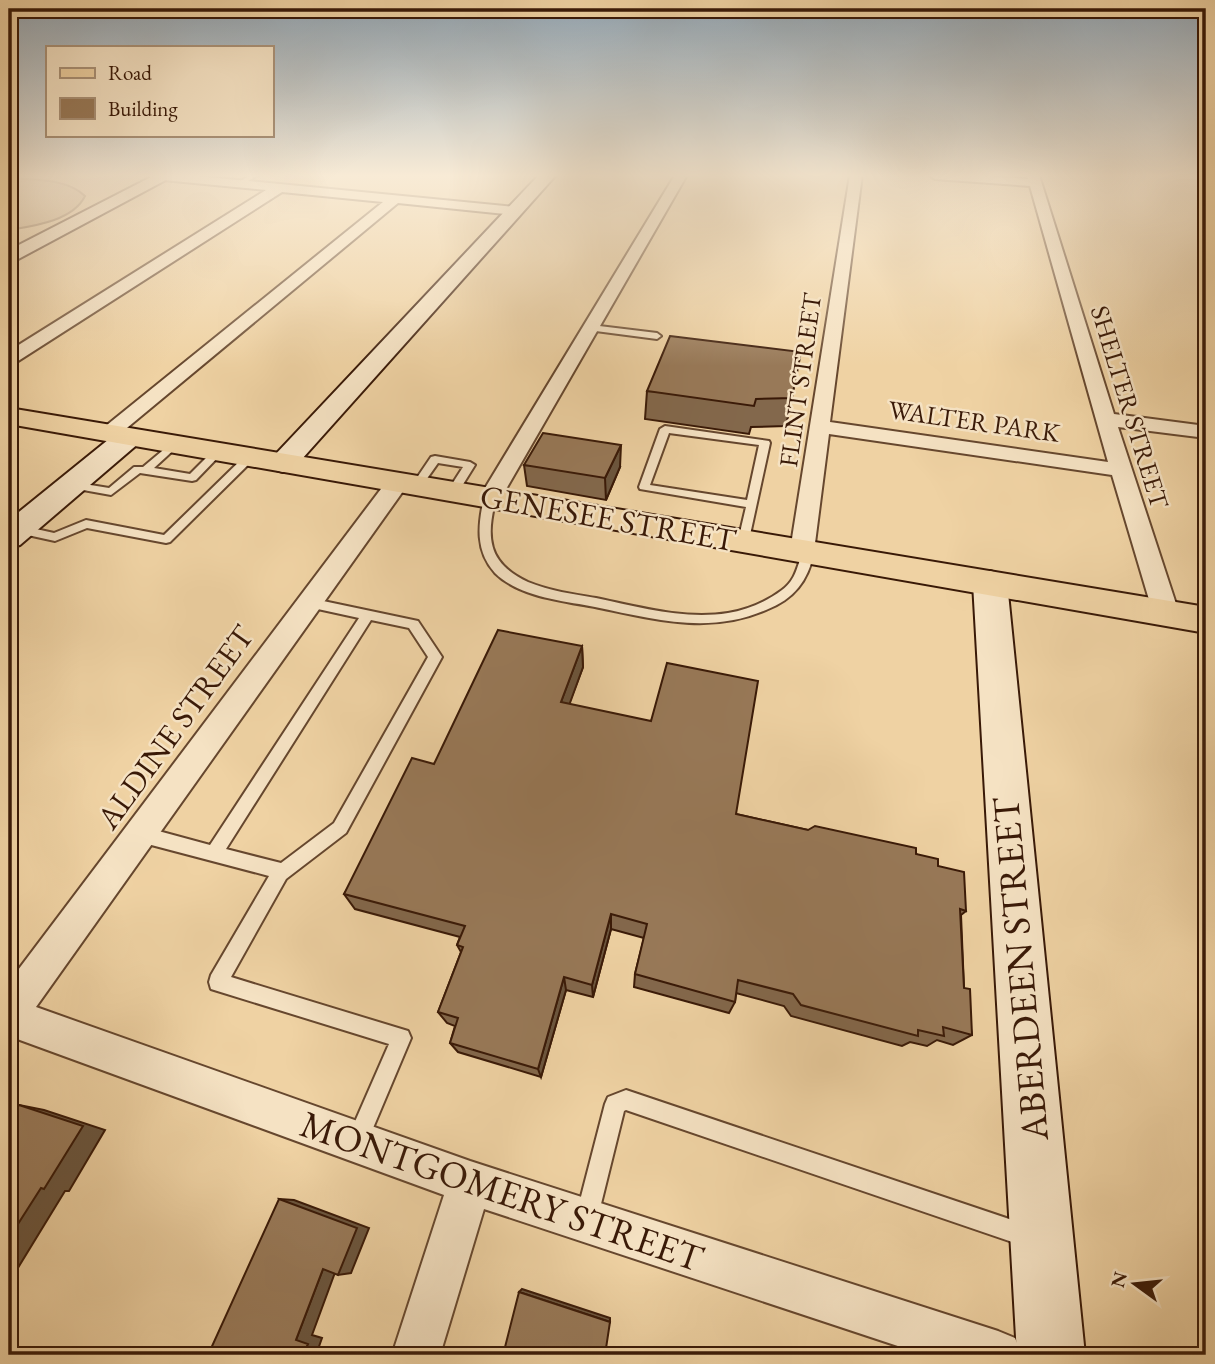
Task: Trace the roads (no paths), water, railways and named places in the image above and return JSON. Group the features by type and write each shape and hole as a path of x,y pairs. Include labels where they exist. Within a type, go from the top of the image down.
{"main road":[{"name":"GENESEE STREET","path":"9,416 1206,620"}],"street":[{"path":"9,258 44,239"},
{"path":"9,359 199,239"},
{"path":"14,533 72,485 119,435 349,239"},
{"path":"283,463 490,239"},
{"path":"490,498 644,239"},
{"name":"FLINT STREET","path":"805,551 847,239"},
{"name":"SHELTER STREET","path":"1052,239 1105,419 1167,613"},
{"path":"1105,419 1206,432"},
{"name":"WALTER PARK","path":"820,427 1121,470"},
{"name":"ALDINE STREET","path":"9,1015 309,603 407,484"},
{"name":"ABERDEEN STREET","path":"990,583 1051,1355"},
{"name":"MONTGOMERY STREET","path":"9,1015 470,1183 998,1355"},
{"path":"416,1355 470,1183"}],"lane":[{"path":"591,328 657,336"},
{"path":"744,541 752,504 765,443 665,429 644,487 752,504"},
{"path":"146,470 174,444"},
{"path":"72,485 111,492 138,469 192,478 218,452"},
{"path":"14,533 55,537 86,524 166,539 250,457"},
{"path":"490,498 483,537 492,561 512,578 531,589 642,612 692,620 725,620 759,609 789,593 804,573 805,551"},
{"path":"309,603 413,624 435,657 340,828 281,871 218,982 401,1038 357,1143"},
{"path":"214,854 368,615"},
{"path":"140,834 281,871"},
{"path":"586,1221 615,1104 626,1100 1042,1241"}]}
